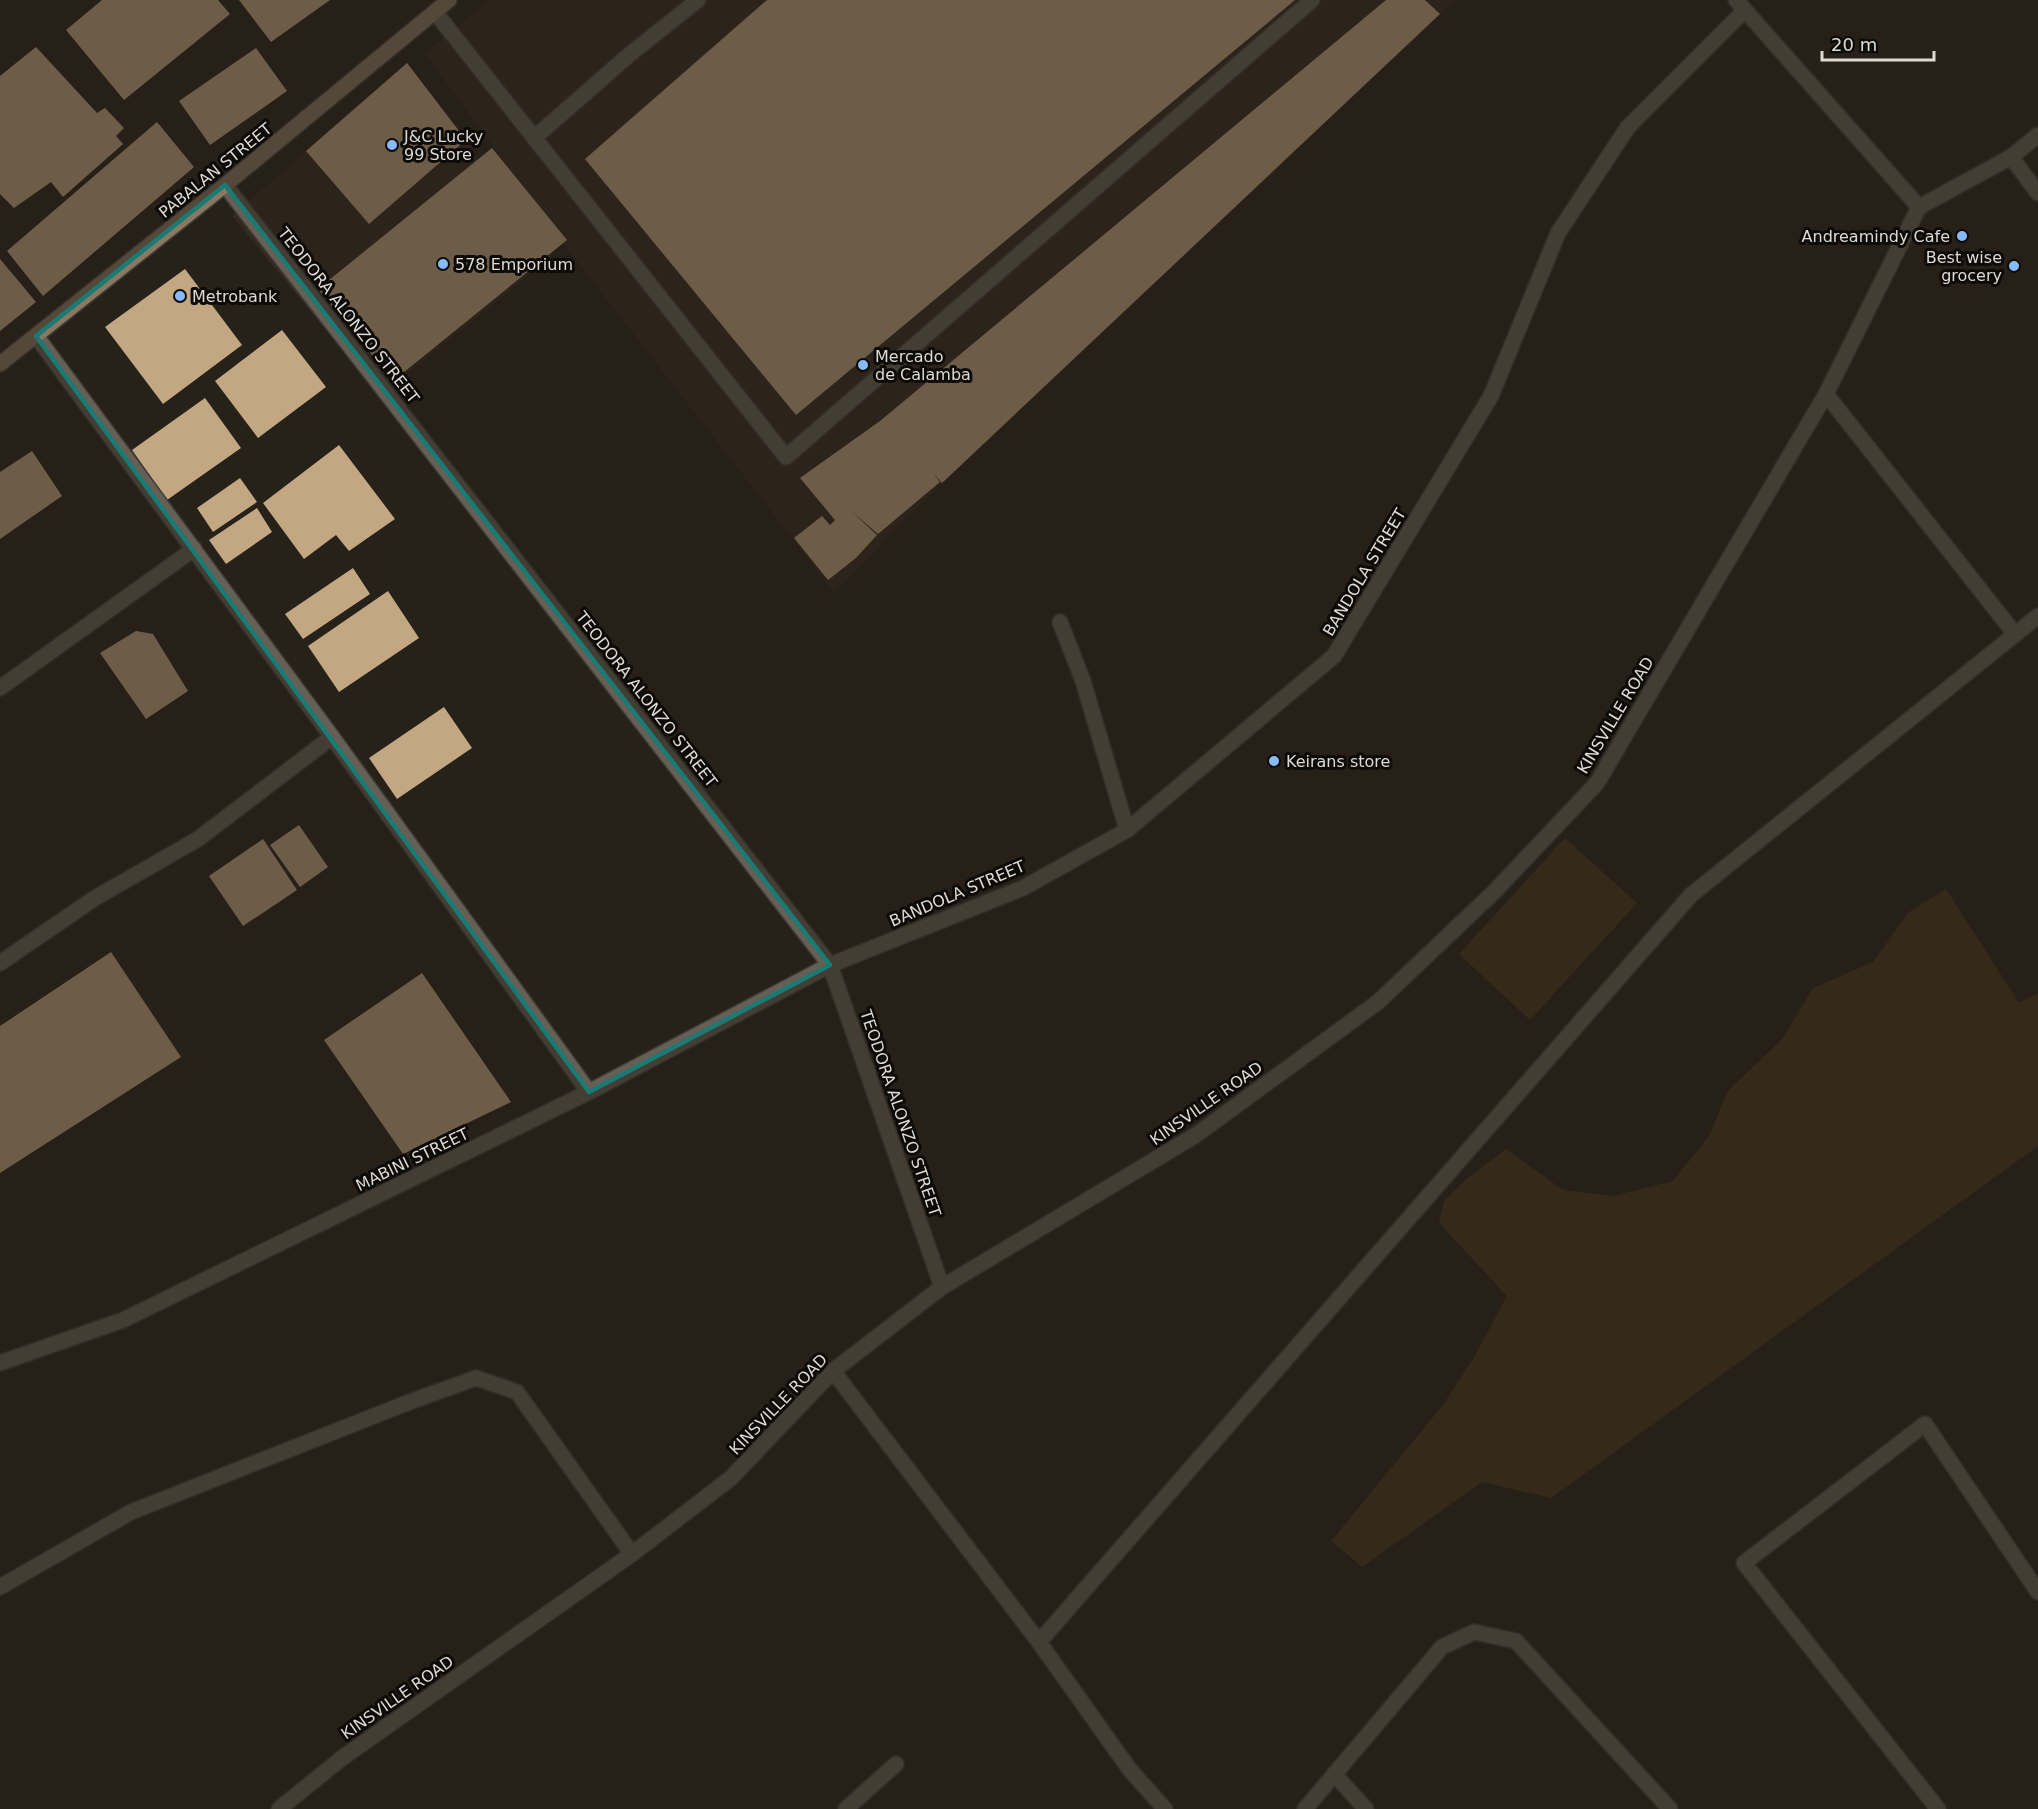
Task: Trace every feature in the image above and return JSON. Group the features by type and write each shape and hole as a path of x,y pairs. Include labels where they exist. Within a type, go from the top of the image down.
{"street":[{"name":"PABALAN STREET","path":"0,364 225,185 449,0"},
{"path":"534,138 629,55 698,0"},
{"path":"435,12 786,456 1312,0"},
{"path":"1740,5 1919,207 2011,157 2038,135"},
{"name":"BANDOLA STREET","path":"830,964 1023,888 1127,830 1334,656 1491,396 1558,233 1629,127 1740,5"},
{"path":"2011,157 2038,193"},
{"name":"TEODORA ALONZO STREET","path":"225,185 830,964 942,1287"},
{"name":"KINSVILLE ROAD","path":"279,1809 342,1758 632,1554 731,1478 832,1371 942,1287 1196,1136 1378,1002 1494,892 1597,783 1826,394 1919,207"},
{"path":"36,336 332,736 590,1092"},
{"path":"1826,394 2015,634"},
{"path":"0,688 194,549"},
{"path":"1039,1642 1691,895 2038,616"},
{"path":"1060,622 1083,681 1127,830"},
{"path":"0,963 95,898 198,838 332,736"},
{"name":"MABINI STREET","path":"0,1363 123,1320 590,1092 830,964"},
{"path":"832,1371 1039,1642 1130,1770 1165,1809"},
{"path":"0,1587 131,1512 476,1378 517,1392 632,1554"},
{"path":"1938,1809 1744,1563 1925,1424 2038,1592"},
{"path":"1305,1809 1442,1647 1474,1632 1516,1641 1670,1809"},
{"path":"846,1809 896,1764"},
{"path":"1334,1774 1366,1809"}],"highlighted area":[{"path":"225,185 830,965 589,1092 36,336"}],"shaded area":[{"name":"Mercado de Calamba","path":"490,0 1455,0 942,483 834,592 567,248 425,53"},
{"path":"407,63 466,140 479,163 553,255 380,396 232,216"},
{"path":"1565,838 1637,903 1530,1020 1459,954"},
{"path":"1946,889 2019,1003 2038,993 2038,1146 1551,1498 1482,1482 1362,1567 1331,1541 1443,1405 1473,1359 1507,1296 1439,1223 1444,1201 1465,1180 1506,1149 1563,1190 1613,1196 1673,1181 1709,1136 1728,1091 1783,1038 1813,988 1873,962 1909,912"}],"building":[{"path":"102,0 218,0 230,14 124,100 66,30"},
{"path":"239,0 330,0 271,42"},
{"path":"767,0 1295,0 796,415 585,159"},
{"path":"1386,0 1425,0 1440,14 942,483 933,473 940,482 878,534 851,511 877,535 856,558 828,580 794,538 822,516 830,525 835,520 800,478 880,421"},
{"path":"36,47 97,113 105,108 124,128 116,136 123,144 63,197 51,182 14,208 0,194 0,76"},
{"path":"256,48 287,91 210,145 179,101"},
{"path":"407,63 466,140 369,224 306,151"},
{"path":"157,122 194,167 43,296 7,251"},
{"name":"578 Emporium","path":"492,148 567,240 393,381 318,289"},
{"path":"0,259 36,302 0,331"},
{"path":"185,269 242,345 163,404 105,327"},
{"path":"282,330 326,387 258,438 215,381"},
{"path":"205,398 241,448 167,500 132,450"},
{"path":"339,445 395,519 349,551 336,535 304,559 263,503"},
{"path":"32,451 62,496 0,539 0,472"},
{"path":"240,478 257,502 213,532 197,508"},
{"path":"257,508 272,532 226,564 209,540"},
{"path":"353,568 370,594 303,639 285,614"},
{"path":"388,591 419,638 339,692 308,646"},
{"path":"136,631 153,634 188,691 146,719 100,653"},
{"path":"444,707 472,748 397,799 369,758"},
{"path":"299,825 328,867 300,887 270,845"},
{"path":"263,839 297,890 243,926 209,876"},
{"path":"111,952 181,1057 0,1173 0,1026"},
{"path":"422,973 511,1102 403,1154 324,1040"}],"place":[{"name":"J&C Lucky 99 Store","path":"392,145"},
{"name":"Andreamindy Cafe","path":"1962,236"},
{"name":"578 Emporium","path":"443,264"},
{"name":"Best wise grocery","path":"2014,266"},
{"name":"Metrobank","path":"180,296"},
{"name":"Mercado de Calamba","path":"863,365"},
{"name":"Keirans store","path":"1274,761"}]}
